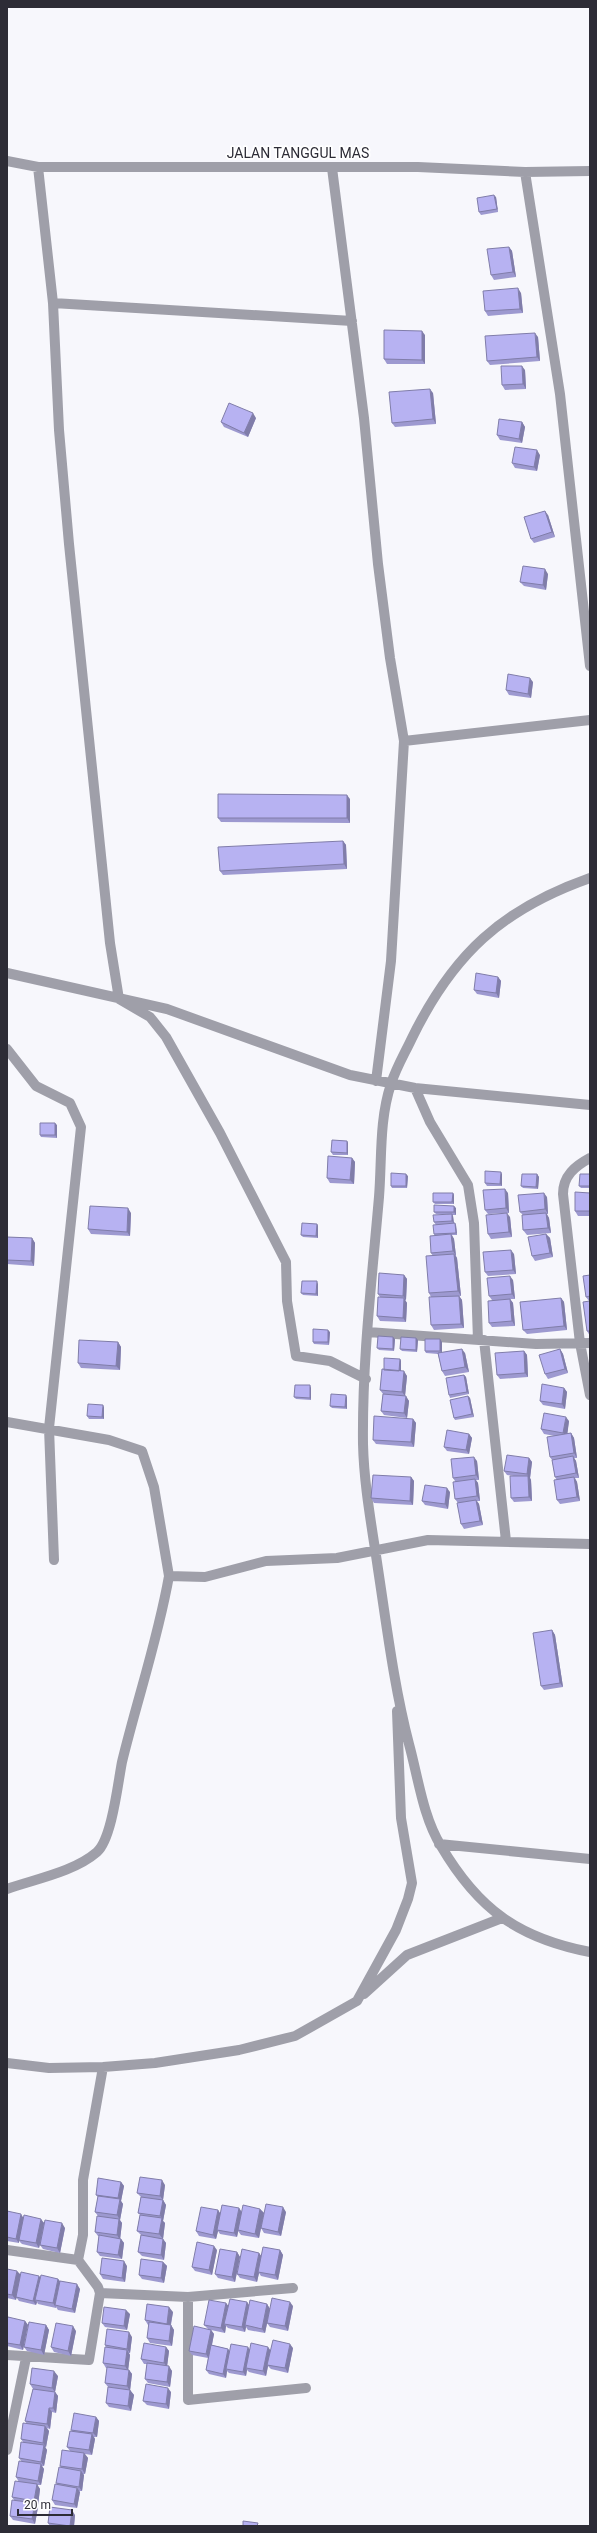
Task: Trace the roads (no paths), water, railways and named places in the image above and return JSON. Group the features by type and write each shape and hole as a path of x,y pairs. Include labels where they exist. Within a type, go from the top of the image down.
{"street":[{"name":"JALAN TANGGUL MAS","path":"7,161 38,167 418,167 525,172 590,171"},
{"path":"38,167 53,303 58,430 69,544 110,943 119,999"},
{"path":"332,168 364,418 378,564 390,658 404,741 391,961 376,1081"},
{"path":"525,172 560,394 590,666"},
{"path":"53,303 352,321"},
{"path":"404,741 590,720"},
{"path":"590,878 533,901 499,924 475,944 428,1005 391,1084 381,1132 368,1332 363,1441 365,1493 376,1549 397,1700 429,1818 439,1844 467,1885 485,1906 508,1924 538,1936 590,1952"},
{"path":"7,973 167,1009 350,1075 376,1081 415,1088 590,1105"},
{"path":"119,999 150,1017 166,1037 263,1213 286,1262 287,1301 296,1356 330,1361 366,1379"},
{"path":"7,1049 36,1086 70,1103 81,1128 48,1428 54,1560"},
{"path":"415,1088 430,1122 468,1185 474,1223 481,1340 506,1541"},
{"path":"590,1158 575,1168 563,1183 568,1246 585,1343 590,1395"},
{"path":"368,1332 536,1344 585,1343"},
{"path":"7,1422 48,1428 128,1444 142,1451 154,1487 169,1576 161,1622 122,1762 115,1804 106,1834 98,1851 72,1866 7,1889"},
{"path":"169,1576 205,1577 266,1561 337,1558 376,1549 428,1540 590,1544"},
{"path":"357,2001 396,1930 408,1899 412,1882 401,1818 397,1750 397,1700"},
{"path":"439,1844 590,1859"},
{"path":"7,2063 49,2068 103,2067 155,2063 239,2050 295,2036 357,2001 406,1955 502,1918"},
{"path":"78,2260 83,2235 83,2180 103,2067"},
{"path":"7,2250 78,2260 98,2287 100,2294 89,2360 26,2358 7,2355"},
{"path":"100,2294 188,2297 293,2288"},
{"path":"188,2297 188,2400 306,2388"},
{"path":"7,2450 26,2358"}]}
